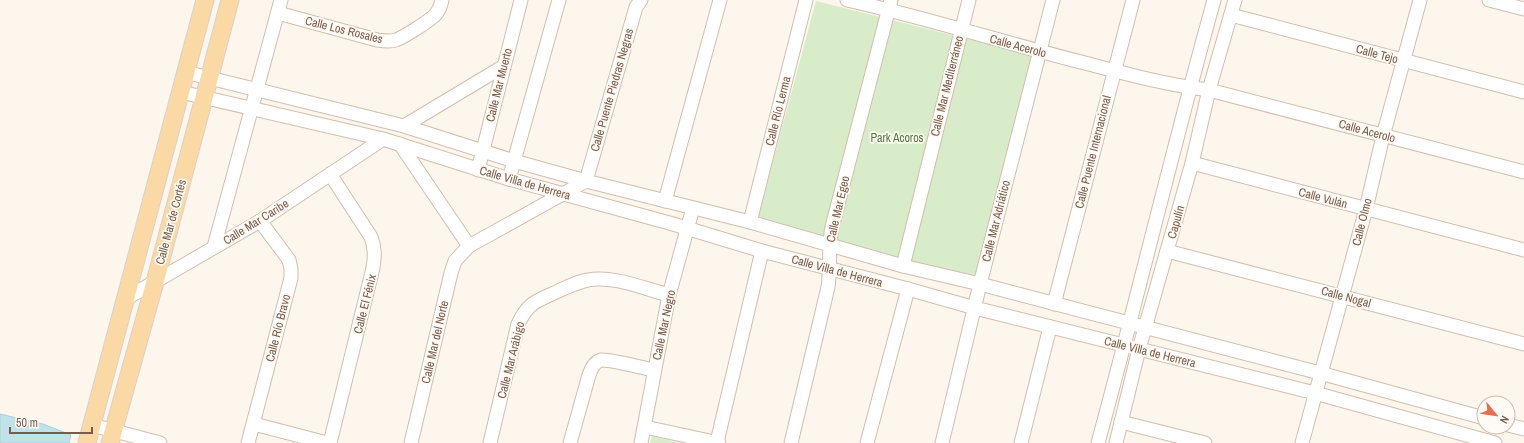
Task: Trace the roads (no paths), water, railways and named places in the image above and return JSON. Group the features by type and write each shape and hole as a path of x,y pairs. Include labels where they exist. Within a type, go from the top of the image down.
{"main road":[{"name":"Calle Mar de Cortés","path":"87,443 205,0"},
{"name":"Calle Mar de Cortés","path":"112,437 230,0"}],"street":[{"name":"Calle Los Rosales","path":"280,6 378,40 388,41 396,40 402,37 430,19 436,14 442,0"},
{"name":"Calle Mar Muerto","path":"478,170 521,0"},
{"path":"509,179 559,0"},
{"name":"Calle Puente Piedras Negras","path":"586,181 636,7 641,0"},
{"path":"665,201 720,0"},
{"name":"Calle Río Lerma","path":"750,222 806,0"},
{"name":"Calle Acerolo","path":"847,0 890,5 961,30 1039,52 1190,88 1209,90 1524,172"},
{"name":"Calle Mar Mediterráneo","path":"903,266 969,0"},
{"name":"Calle Mar Adriático","path":"942,443 976,308 980,284 1053,0"},
{"name":"Calle Puente Internacional","path":"1054,304 1133,0"},
{"name":"Capulín","path":"1098,443 1125,345 1190,88 1214,0"},
{"name":"Capulín","path":"1116,443 1139,349 1192,163 1209,90 1235,0"},
{"name":"Calle Olmo","path":"1302,443 1366,209 1383,136 1420,0"},
{"path":"1489,0 1524,9"},
{"name":"Calle Mar Egeo","path":"791,443 828,287 830,269 829,244 832,227 890,5"},
{"path":"214,247 280,6"},
{"name":"Calle Tejo","path":"1231,15 1524,92"},
{"path":"404,126 504,66"},
{"name":"Calle Villa de Herrera","path":"185,72 404,126 514,161 586,181 750,222 903,266 980,284 1320,373 1476,416"},
{"name":"Calle Villa de Herrera","path":"181,92 383,139 478,170 688,228 762,251 976,308 1315,393 1495,443"},
{"name":"Calle Mar Caribe","path":"125,300 260,221 383,139"},
{"path":"400,144 469,246"},
{"name":"Calle Vulán","path":"1192,163 1524,250"},
{"name":"Calle El Fénix","path":"328,443 374,268 375,255 371,237 330,174"},
{"name":"Calle Mar del Norte","path":"411,443 455,261 469,246 586,181"},
{"name":"Calle Mar Negro","path":"641,443 669,295 693,208"},
{"name":"Calle Río Bravo","path":"248,443 291,278 292,269 289,260 260,221"},
{"path":"645,426 718,443 762,251"},
{"name":"Calle Nogal","path":"1167,251 1524,344"},
{"name":"Calle Mar Arábigo","path":"490,443 518,324 527,308 535,302 577,283 589,280 603,279 669,295"},
{"path":"867,443 908,289"},
{"path":"1022,443 1050,327"},
{"path":"570,443 589,374 594,364 600,360 654,370"},
{"path":"1121,422 1205,443"},
{"path":"254,424 328,443"},
{"path":"92,425 112,437 160,443"}],"water":[{"path":"0,414 43,424 71,435 69,443 0,443"}],"park label":[{"name":"Park Acoros","path":"897,138"}]}
